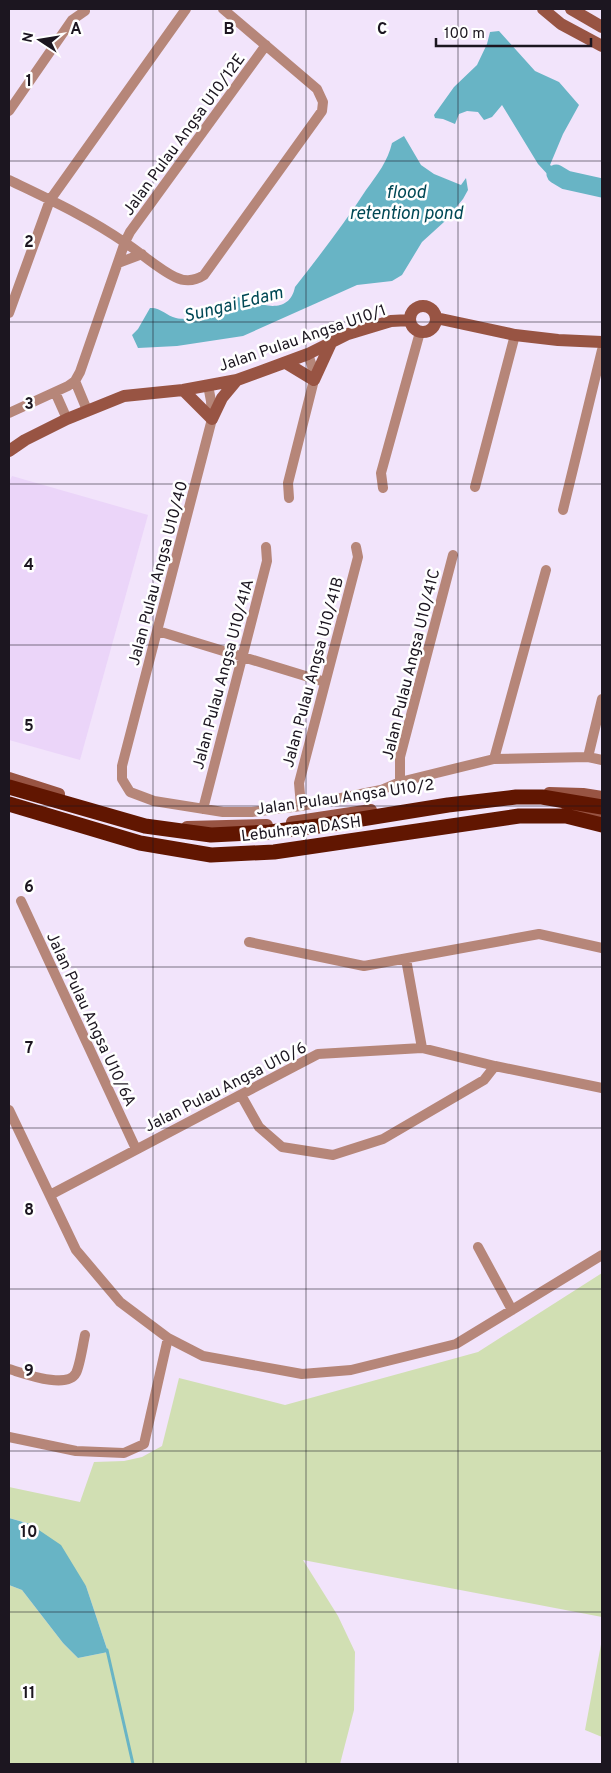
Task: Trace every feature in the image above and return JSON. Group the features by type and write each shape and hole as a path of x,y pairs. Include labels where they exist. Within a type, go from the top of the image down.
{"highway":[{"name":"Lebuhraya DASH","path":"9,787 145,826 211,835 270,832 448,805 516,797 542,797 602,807"},
{"name":"Lebuhraya DASH","path":"9,804 140,843 211,855 274,852 519,816 566,816 602,826"}],"street":[{"path":"9,312 50,200 186,9"},
{"path":"9,180 83,216 125,242 175,278 196,280 204,275 322,111 323,102 317,88 223,9"},
{"path":"543,9 561,24 602,46"},
{"path":"571,9 602,27"},
{"path":"9,111 72,20 85,11"},
{"name":"Jalan Pulau Angsa U10/12E","path":"77,376 125,242 266,45"},
{"path":"118,263 142,254"},
{"path":"421,307 429,308 436,318 434,326 424,332 413,328 410,320 412,312 421,307"},
{"path":"436,318 514,335 602,342"},
{"name":"Jalan Pulau Angsa U10/1","path":"9,451 25,440 67,419 124,396 183,390 237,380 308,354 348,334 391,321 410,320"},
{"path":"383,488 381,473 420,332"},
{"path":"475,487 514,335"},
{"path":"289,498 288,483 314,380 331,343"},
{"path":"563,510 602,350"},
{"path":"308,354 314,380"},
{"path":"286,363 314,380"},
{"path":"9,413 68,386 77,376"},
{"path":"77,376 87,410"},
{"path":"183,390 212,419 222,398 237,380"},
{"name":"Jalan Pulau Angsa U10/40","path":"202,809 154,801 130,792 122,779 122,766 212,419 208,386"},
{"path":"55,392 67,419"},
{"name":"Jalan Pulau Angsa U10/41B","path":"301,806 299,783 358,557 356,546"},
{"name":"Jalan Pulau Angsa U10/41A","path":"202,809 267,561 266,547"},
{"name":"Jalan Pulau Angsa U10/41C","path":"400,782 400,757 453,555"},
{"path":"494,759 546,570"},
{"path":"158,631 325,682"},
{"path":"588,757 602,698"},
{"path":"202,809 224,812 252,812 301,806 381,790 400,782 494,759 588,757 602,760"},
{"name":"Jalan Pulau Angsa U10/2","path":"9,778 127,815 187,827 274,825 443,799 514,791 583,794 602,797"},
{"path":"9,799 167,844 212,850 282,847 518,812 564,811 602,814"},
{"name":"Jalan Pulau Angsa U10/6A","path":"21,901 136,1149"},
{"path":"249,942 364,966 539,934 602,948"},
{"path":"406,958 422,1048"},
{"name":"Jalan Pulau Angsa U10/6","path":"50,1195 318,1054 422,1048 495,1066 602,1088"},
{"path":"241,1095 259,1127 282,1148 333,1155 382,1139 484,1080 495,1066"},
{"path":"9,1110 76,1250 120,1302 168,1338 202,1356 302,1374 350,1370 456,1344 602,1255"},
{"path":"478,1247 512,1310"},
{"path":"9,1369 58,1382 69,1380 76,1374 85,1335"},
{"path":"9,1437 76,1451 124,1453 144,1444 168,1338"}],"shaded area":[{"path":"12,476 148,515 80,760 9,740 9,482"}],"green space":[{"path":"602,1273 602,1617 303,1560 338,1616 355,1652 354,1710 340,1764 9,1764 9,1585 22,1590 63,1643 78,1658 108,1652 86,1586 31,1524 9,1518 9,1487 80,1502 94,1462 124,1461 142,1457 162,1446 179,1378 285,1405 478,1352"},
{"path":"602,1639 602,1737 585,1730"}],"water":[{"path":"499,31 535,71 559,82 579,105 563,134 550,165 578,180 577,189 550,177 538,164 502,105 492,117 484,120 478,112 467,111 459,114 455,124 435,118 434,115 454,87 477,65 487,44 490,32"},
{"name":"flood retention pond","path":"404,136 421,165 434,174 461,185 466,178 468,190 444,222 422,242 402,275 392,281 357,285 243,336 177,346 138,348 132,335 138,329 150,308 157,309 176,318 188,319 222,311 238,297 254,303 271,306 286,302 378,173 388,156 392,143"},
{"path":"9,1518 30,1524 61,1545 86,1586 108,1652 78,1658 63,1643 22,1590 9,1585"}],"waterway":[{"path":"556,174 566,180 602,188"},
{"path":"107,1650 133,1764"}],"water label":[{"name":"Sungai Edam","path":"233,304"}]}
